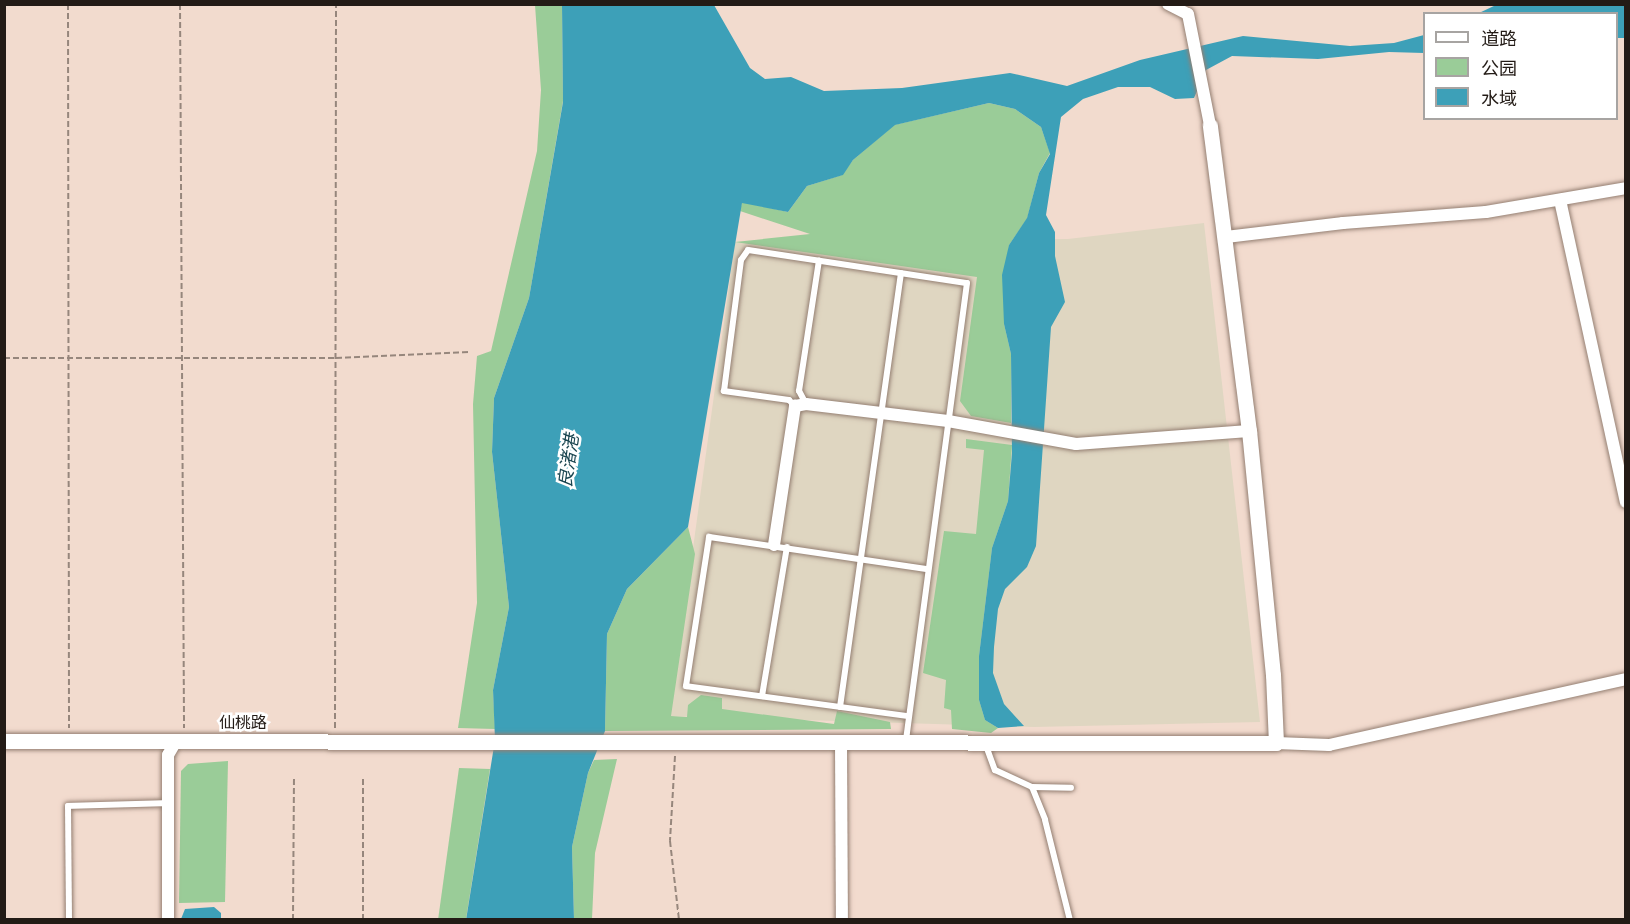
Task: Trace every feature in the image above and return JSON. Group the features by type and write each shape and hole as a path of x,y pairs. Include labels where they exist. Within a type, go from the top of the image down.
{"street":[{"path":"1168,4 1188,14 1210,125 1249,431 1274,675 1275,743 1329,745 1626,679"},
{"path":"1226,237 1343,223 1486,212 1626,188"},
{"path":"1560,200 1626,502"},
{"path":"781,546 801,405 881,411 1076,444 1249,431"},
{"name":"仙桃路","path":"4,741 1275,743"},
{"path":"168,920 168,755 180,741"},
{"path":"841,742 842,920"}],"lane":[{"path":"801,405 789,400 724,391 741,260 748,250 968,283 907,716 906,742"},
{"path":"801,405 799,391 819,261"},
{"path":"840,707 901,273"},
{"path":"907,716 686,686 709,537 927,569"},
{"path":"762,696 781,546"},
{"path":"985,743 995,770 1032,787 1071,788"},
{"path":"1032,787 1058,864 1070,920"},
{"path":"69,920 68,806 168,802"}],"path":[{"path":"68,4 69,741"},
{"path":"180,4 180,741"},
{"path":"335,741 336,4"},
{"path":"4,358 336,358 469,352"},
{"path":"676,741 670,841 679,920"},
{"path":"363,776 363,920"},
{"path":"292,920 294,778"}],"shaded area":[{"path":"1204,223 1260,722 1034,727 670,716 735,242 1068,239"}],"green space":[{"path":"535,5 562,5 563,101 529,298 494,398 492,452 509,607 493,690 495,729 458,728 477,603 473,404 477,356 491,351 537,151 541,90"},
{"path":"989,103 1015,109 1041,127 1050,153 1039,173 1027,219 1009,245 1004,324 1011,354 1011,423 971,416 960,401 977,277 735,242 810,234 740,211 742,202 788,212 807,186 842,175 853,160 894,125"},
{"path":"966,439 1012,445 1008,501 992,548 979,656 979,700 985,720 998,728 991,733 952,729 951,710 944,708 946,680 923,673 944,531 976,534 984,450 966,448"},
{"path":"688,527 695,554 671,716 687,717 688,705 701,695 722,698 722,709 834,724 837,711 890,722 891,729 605,731 607,634 627,589"},
{"path":"617,759 595,853 592,919 574,920 572,847 588,773 594,760"},
{"path":"228,761 225,902 179,903 181,771 188,764"},
{"path":"459,768 490,769 466,919 438,920"}],"water":[{"name":"良渚港","path":"562,5 714,5 750,68 765,79 791,77 824,91 902,88 1010,73 1067,86 1140,60 1243,36 1350,46 1394,43 1423,35 1423,53 1389,52 1318,59 1232,56 1206,70 1194,98 1175,99 1150,87 1118,87 1083,99 1061,117 1046,215 1055,232 1055,256 1065,302 1051,327 1036,546 1027,567 1005,589 998,609 994,647 993,673 1004,704 1024,726 998,728 985,720 979,700 979,656 992,548 1008,501 1012,453 1011,354 1004,324 1002,275 1009,245 1027,218 1039,173 1050,154 1041,127 1015,109 989,103 895,125 853,160 843,175 807,186 788,212 742,203 688,527 627,589 607,634 605,731 588,773 572,847 574,919 466,920 495,740 493,690 509,607 492,452 494,398 529,298 563,102"},
{"path":"1496,5 1625,5 1625,38 1618,38 1618,12 1481,12"},
{"path":"214,907 221,913 221,919 181,919 185,909"}]}
